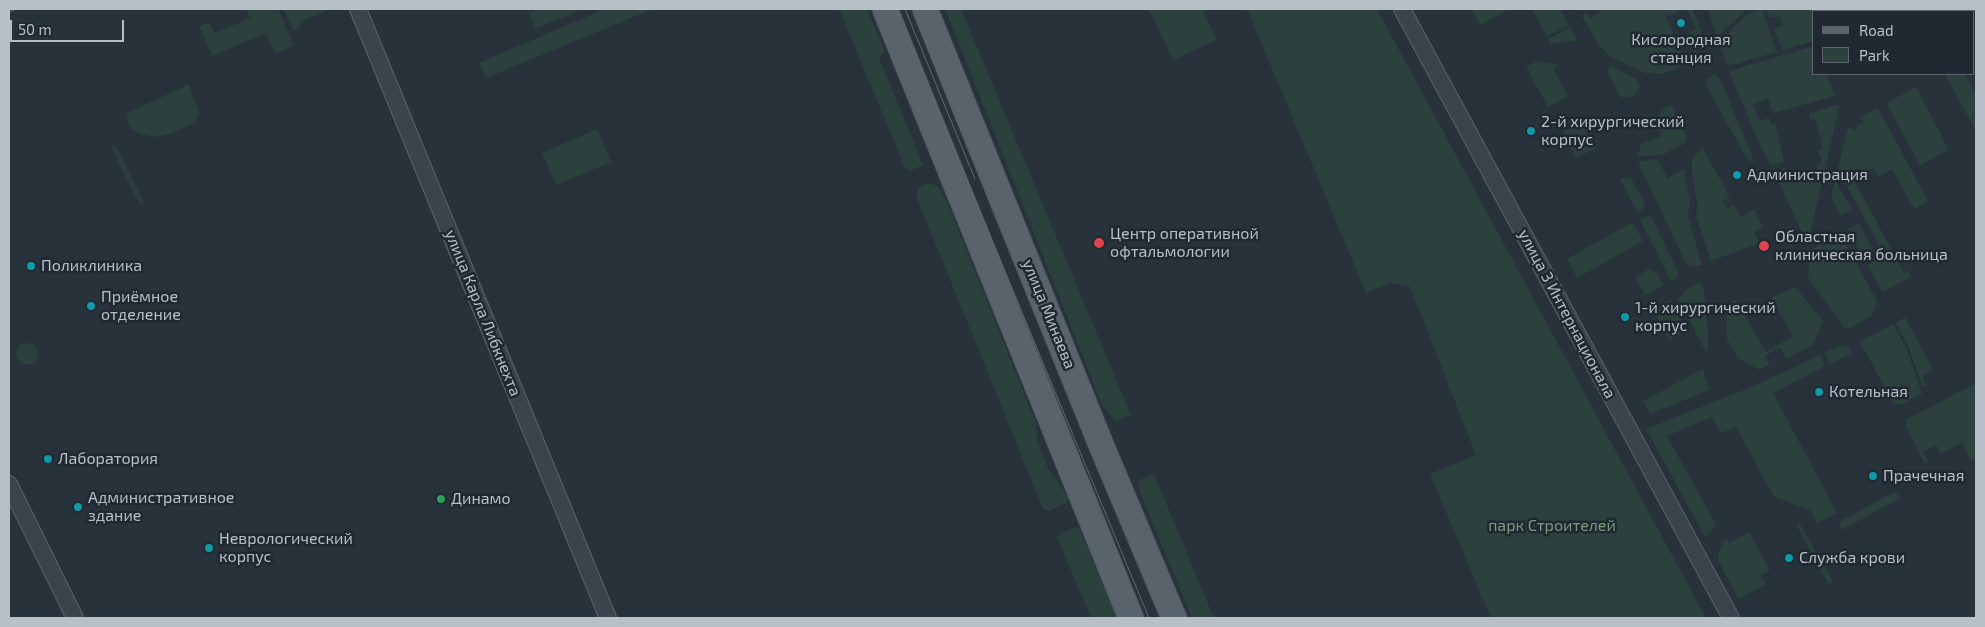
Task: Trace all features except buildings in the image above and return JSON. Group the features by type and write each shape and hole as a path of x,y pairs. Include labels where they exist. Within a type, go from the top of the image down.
{"main road":[{"path":"885,9 1131,618"},
{"name":"улица Минаева","path":"925,9 1108,462 1174,618"}],"street":[{"name":"улица Карла Либкнехта","path":"358,9 608,618"},
{"name":"улица 3 Интернационала","path":"1402,9 1731,618"},
{"path":"9,484 75,618"}],"green space":[{"path":"246,9 278,9 294,46 275,54 266,33 212,56 199,26 209,22 215,33 250,18"},
{"path":"284,9 328,10 300,22 301,27 293,31"},
{"path":"540,9 583,9 535,29 529,13"},
{"path":"605,9 653,9 486,78 479,63"},
{"path":"839,9 867,9 885,52 879,58 923,165 910,171 905,168"},
{"path":"945,9 961,9 1131,415 1116,421 1103,407"},
{"path":"1149,9 1202,9 1217,40 1173,60"},
{"name":"парк Строителей","path":"1247,9 1377,9 1706,618 1491,618 1430,474 1476,455 1410,287 1391,283 1366,293"},
{"path":"1471,9 1510,9 1480,25"},
{"path":"1536,9 1560,9 1569,25 1547,37 1534,12"},
{"path":"1604,9 1686,9 1666,17 1686,61 1683,66 1663,74 1645,73 1611,57 1599,46 1582,16 1586,13 1590,19"},
{"path":"1687,9 1693,9 1704,40 1704,44 1695,53 1689,32 1696,29"},
{"path":"1708,9 1747,9 1717,37"},
{"path":"1762,9 1777,52 1727,66 1719,43 1749,13"},
{"path":"1767,9 1836,10 1812,10 1812,42 1782,50 1774,29 1783,25 1779,16 1770,18"},
{"path":"1571,27 1578,41 1550,44 1548,39"},
{"path":"1812,47 1812,75 1827,75 1835,96 1773,113 1768,99 1753,104 1760,121 1769,118 1771,125 1775,124 1784,162 1771,166 1757,139 1729,71"},
{"path":"1537,61 1559,65 1553,68 1568,96 1548,107 1526,67"},
{"path":"1611,66 1636,79 1640,87 1635,95 1628,98 1620,97 1608,73"},
{"path":"1715,74 1720,78 1753,158 1748,161 1707,87 1707,79"},
{"path":"1946,75 1966,75 1976,94 1976,131"},
{"path":"189,84 199,113 197,120 192,124 170,134 156,137 140,134 131,128 127,114"},
{"path":"1916,87 1949,150 1920,165 1886,103"},
{"path":"1840,104 1824,173 1818,172 1816,165 1822,164 1818,150 1823,149 1815,119 1810,120 1809,113"},
{"path":"1670,105 1673,107 1686,135 1686,141 1664,154 1637,157 1641,144 1661,136 1656,124 1656,118 1665,107"},
{"path":"1878,108 1928,201 1914,209 1892,169 1878,177 1873,168 1853,178 1904,273 1908,271 1911,277 1882,292 1867,264 1884,255 1838,169 1848,128 1855,131 1864,120 1860,118"},
{"path":"1581,122 1596,148 1576,158 1562,132"},
{"path":"597,129 611,162 556,185 542,153"},
{"path":"110,145 118,150 144,203 140,205"},
{"path":"1702,147 1730,197 1723,201 1727,209 1734,205 1741,217 1754,209 1763,227 1754,232 1760,243 1711,261 1696,216 1698,205 1691,169 1692,160"},
{"path":"1658,159 1667,178 1684,169 1690,201 1688,216 1702,265 1691,267 1685,262 1638,162"},
{"path":"1786,167 1789,175 1822,182 1810,233 1803,235 1774,172"},
{"path":"1631,178 1645,204 1642,210 1637,212 1620,179"},
{"path":"1835,180 1852,210 1841,216 1831,197"},
{"path":"929,183 937,186 945,197 1036,423 1037,441 1048,468 1069,498 1066,503 1049,511 1043,509 917,198 918,188"},
{"path":"1651,216 1678,272 1677,278 1674,280 1670,280 1640,219"},
{"path":"1633,222 1643,241 1577,278 1567,259"},
{"path":"1859,223 1873,251 1863,256 1848,229"},
{"path":"1840,233 1877,301 1872,316 1850,328 1844,327 1808,278 1810,250"},
{"path":"1649,269 1657,273 1664,285 1645,295 1635,277"},
{"path":"1701,282 1704,292 1709,347 1706,352 1678,299 1688,289"},
{"path":"1793,288 1797,289 1823,321 1814,344 1787,359 1780,347 1765,356 1769,364 1760,370 1738,358 1727,339 1726,305 1735,299 1766,352 1793,336 1771,298"},
{"path":"1671,299 1687,330 1669,340 1653,309"},
{"path":"1905,317 1933,370 1922,376 1926,385 1923,387 1909,348 1896,323"},
{"path":"1893,324 1907,350 1922,394 1899,405 1893,402 1860,342"},
{"path":"27,343 35,346 38,354 35,362 27,365 19,362 16,354 19,346"},
{"path":"1843,345 1848,347 1852,353 1830,364 1824,353"},
{"path":"1820,355 1825,366 1773,393 1837,513 1817,523 1810,510 1774,497 1736,427 1721,433 1712,417 1667,436 1716,524 1705,537 1646,429 1749,388"},
{"path":"1703,369 1709,390 1650,414 1643,401"},
{"path":"1976,383 1976,459 1972,462 1962,443 1941,454 1936,445 1923,452 1928,462 1925,464 1906,426 1906,420"},
{"path":"1154,474 1214,618 1192,618 1139,490 1139,480"},
{"path":"1894,492 1900,498 1842,530 1839,525 1841,521"},
{"path":"1800,524 1833,582 1829,585 1797,526"},
{"path":"1076,527 1079,528 1117,618 1091,618 1057,537 1060,533"},
{"path":"1749,532 1770,570 1760,576 1766,584 1739,599 1718,560 1718,554 1723,541 1727,539 1729,543"}],"tram line":[{"path":"9,12 16,9"},
{"path":"896,9 1149,618"},
{"path":"905,9 975,179"}],"place":[{"name":"Кислородная станция","path":"1681,23"},
{"name":"2-й хирургический корпус","path":"1531,131"},
{"name":"Администрация","path":"1737,175"},
{"name":"Центр оперативной офтальмологии","path":"1099,243"},
{"name":"Областная клиническая больница","path":"1764,246"},
{"name":"Поликлиника","path":"31,266"},
{"name":"Приёмное отделение","path":"91,306"},
{"name":"1-й хирургический корпус","path":"1625,317"},
{"name":"Котельная","path":"1819,392"},
{"name":"Лаборатория","path":"48,459"},
{"name":"Прачечная","path":"1873,476"},
{"name":"Динамо","path":"441,499"},
{"name":"Административное здание","path":"78,507"},
{"name":"Неврологический корпус","path":"209,548"},
{"name":"Служба крови","path":"1789,558"}]}
